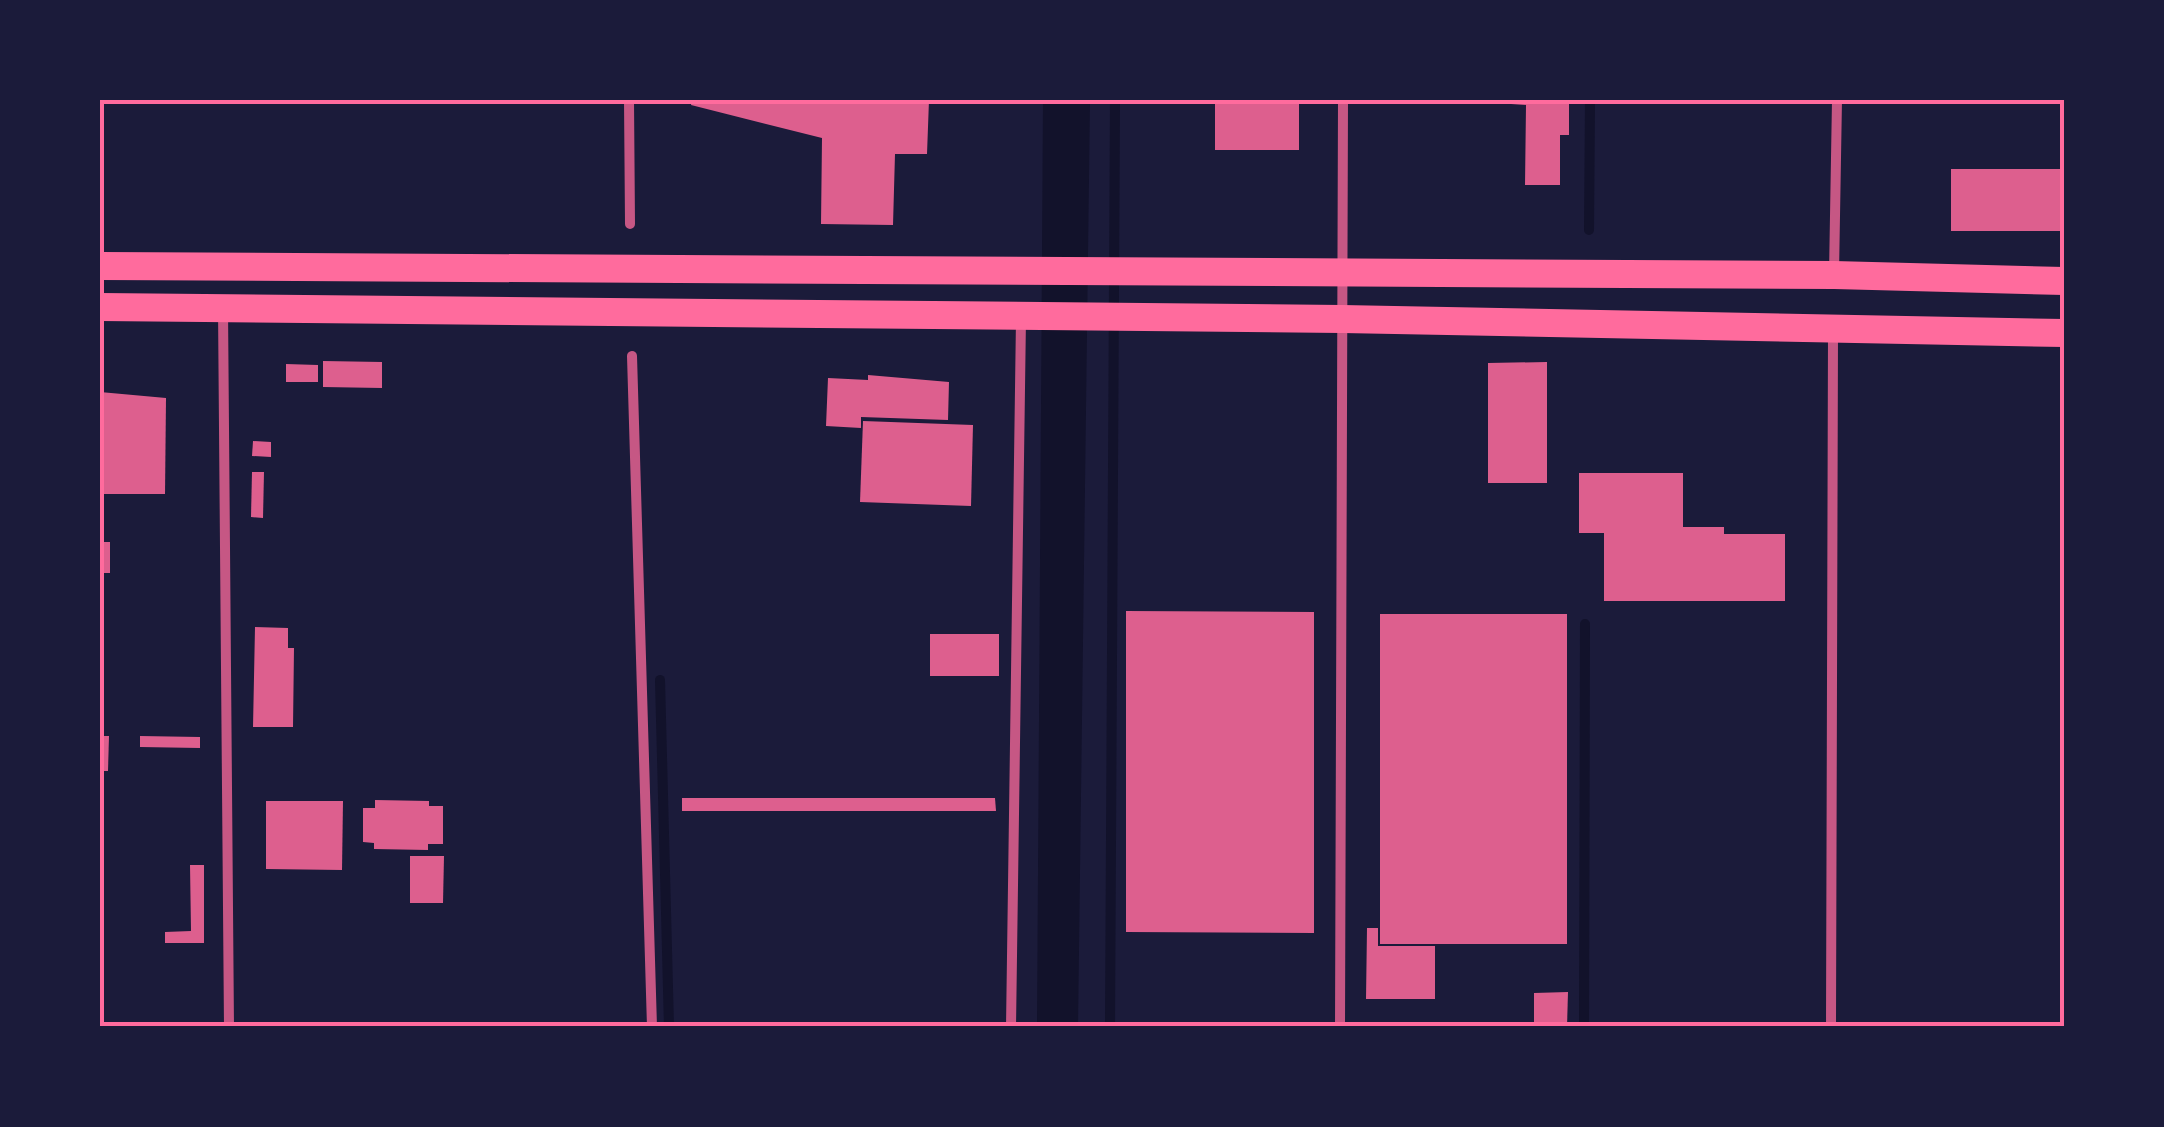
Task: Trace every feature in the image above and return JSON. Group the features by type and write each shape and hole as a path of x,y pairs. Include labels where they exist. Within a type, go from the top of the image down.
{"highway":[{"path":"100,266 1834,275 2064,282"},
{"path":"100,307 2064,332"}],"street":[{"path":"630,100 630,224"},
{"path":"1340,1027 1343,100"},
{"path":"1834,275 1837,100"},
{"path":"222,307 229,1027"},
{"path":"1011,1027 1025,316"},
{"path":"1831,1027 1833,328"},
{"path":"632,356 652,1027"}],"shaded area":[{"path":"1043,100 1090,100 1078,1027 1037,1027"}],"building":[{"path":"692,100 929,100 927,154 895,154 893,225 821,224 822,138 691,105"},
{"path":"1215,100 1299,100 1299,150 1215,150"},
{"path":"1511,100 1569,100 1569,135 1560,135 1560,185 1525,185 1526,105 1511,104"},
{"path":"1951,169 2064,169 2064,231 1951,231"},
{"path":"323,361 382,362 382,388 323,387"},
{"path":"1547,362 1547,483 1488,483 1488,363"},
{"path":"286,364 318,365 318,382 286,382"},
{"path":"868,375 949,382 948,420 861,417 861,428 826,426 828,378 868,380"},
{"path":"100,392 166,398 165,494 100,494"},
{"path":"863,421 973,425 971,506 860,502"},
{"path":"253,441 271,442 271,457 252,456"},
{"path":"252,472 264,472 263,518 251,517"},
{"path":"1579,473 1683,473 1683,527 1724,527 1724,534 1785,534 1785,601 1604,601 1604,533 1579,533"},
{"path":"100,542 110,542 110,573 100,573"},
{"path":"1126,611 1314,612 1314,933 1126,932"},
{"path":"1380,614 1567,614 1567,944 1380,944"},
{"path":"255,627 288,628 288,648 294,648 293,727 253,727"},
{"path":"930,634 999,634 999,676 930,676"},
{"path":"100,736 109,736 108,771 100,771"},
{"path":"140,736 200,737 200,748 140,747"},
{"path":"682,798 995,798 996,811 682,811"},
{"path":"375,800 429,801 429,806 443,806 443,844 428,844 428,850 374,849 374,843 363,842 363,808 375,808"},
{"path":"266,801 343,801 342,870 266,869"},
{"path":"410,856 444,856 443,903 410,903"},
{"path":"190,865 204,865 204,943 165,943 165,932 191,931"},
{"path":"1367,928 1378,928 1378,946 1435,946 1435,999 1366,999"},
{"path":"1568,992 1567,1027 1534,1027 1534,993"}],"waterway":[{"path":"1110,1027 1115,100"},
{"path":"1589,230 1590,100"},
{"path":"1584,1027 1585,624"},
{"path":"660,680 669,1027"}]}
